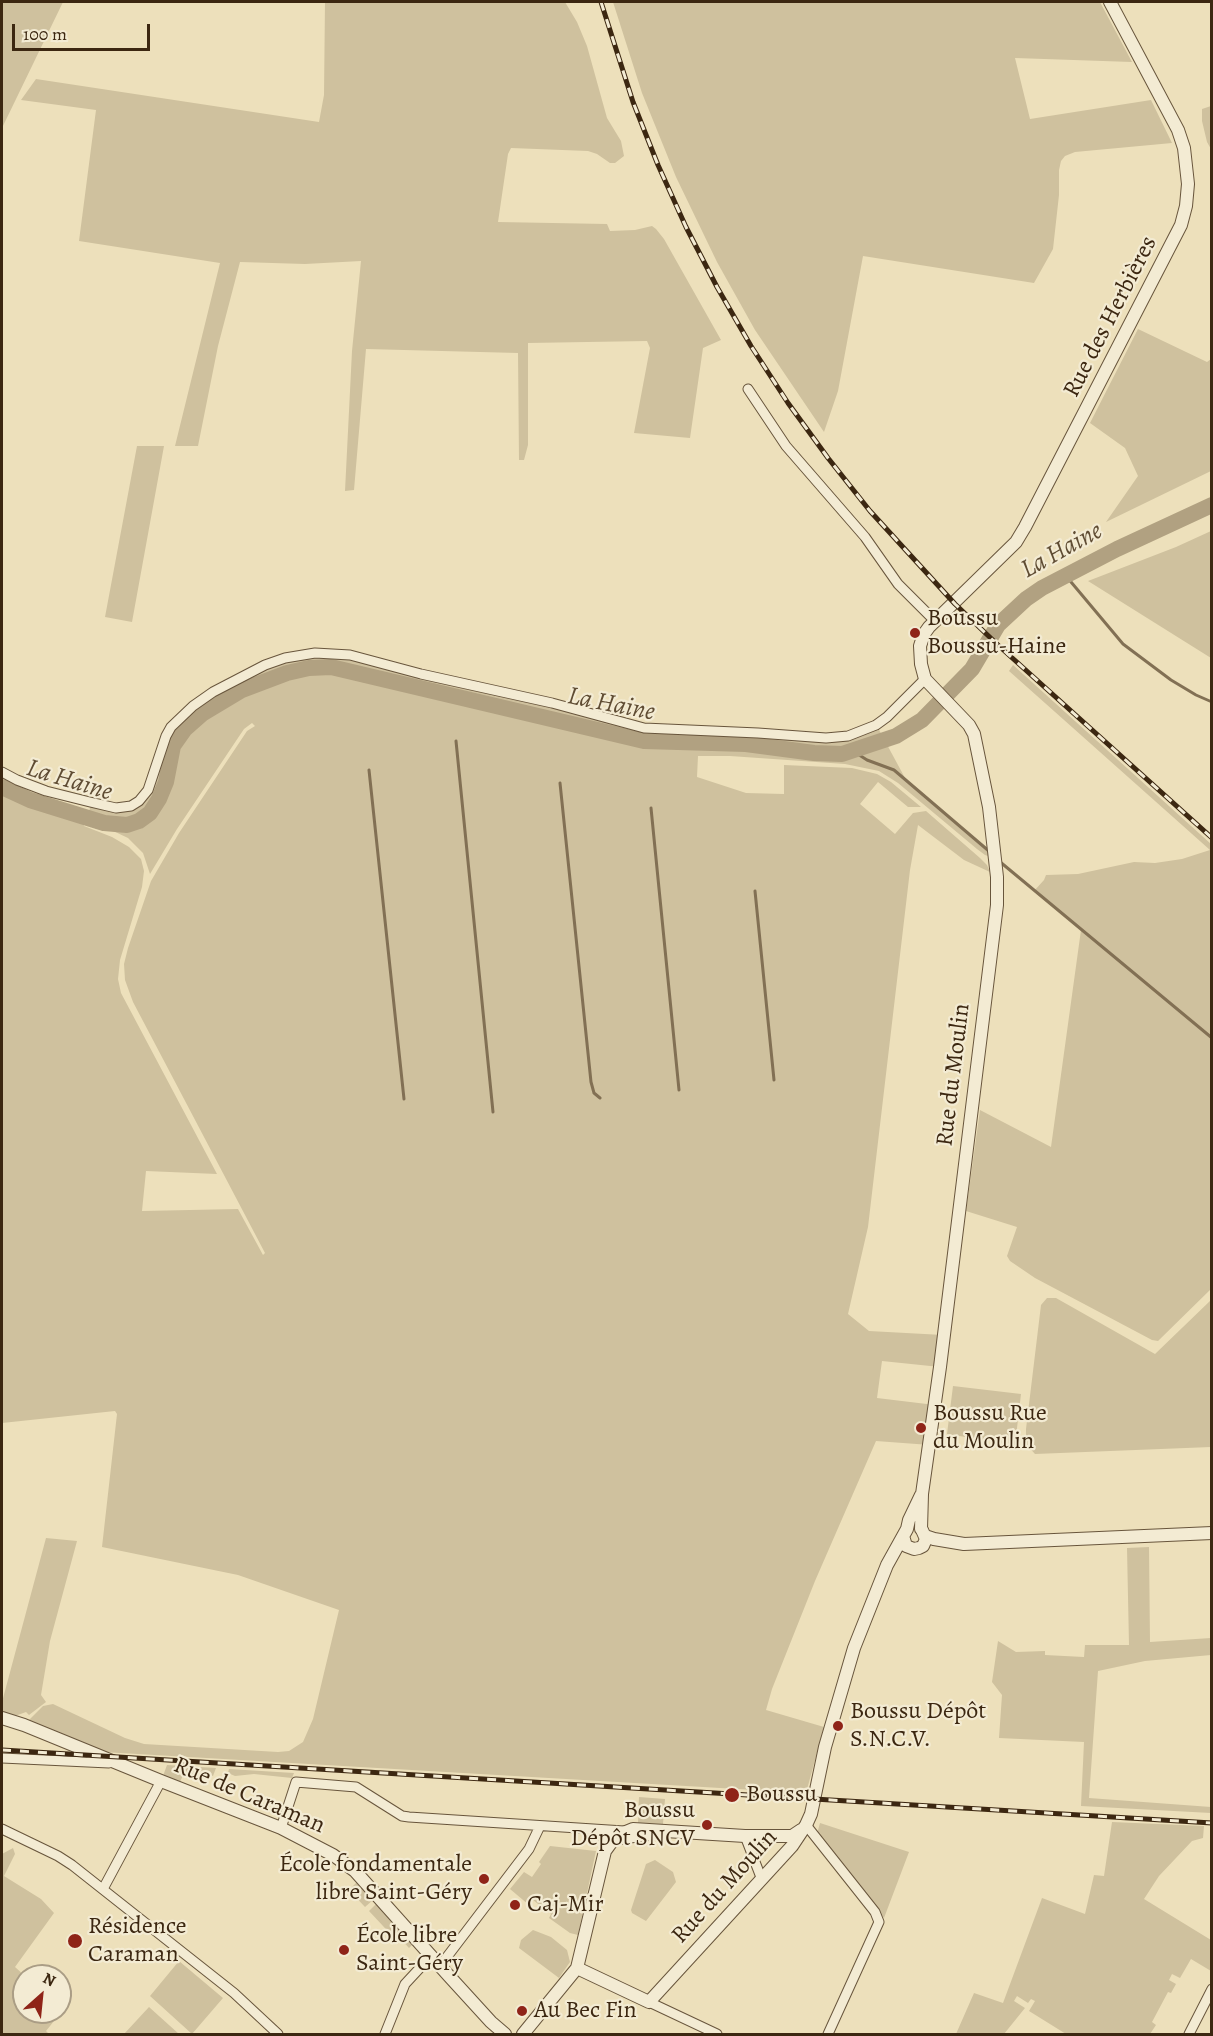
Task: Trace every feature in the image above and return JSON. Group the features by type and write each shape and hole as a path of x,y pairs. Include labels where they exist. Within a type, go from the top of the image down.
{"street":[{"name":"Rue des Herbières","path":"926,679 921,664 920,645 924,634 1016,542 1181,225 1188,184 1185,156 1178,130 1110,2"},
{"path":"748,389 786,446 866,537 897,584 935,621"},
{"path":"2,772 30,786 90,802 116,808 131,806 139,801 148,790 166,736 193,706 221,687 265,665 285,658 315,653 350,655 421,674 545,701 644,728 826,738 848,736 876,725 926,679"},
{"name":"Rue du Moulin","path":"923,1537 922,1494 940,1367 997,905 994,842 974,734 969,725 926,679"},
{"name":"Rue du Moulin","path":"649,2002 762,1880 806,1826 811,1814 823,1755 854,1648 887,1565 905,1533 922,1494"},
{"path":"923,1537 914,1549 904,1543 905,1533 914,1527 923,1537 964,1544 1212,1533"},
{"name":"Rue du Moulin","path":"880,1585 909,1548"},
{"name":"Rue de Caraman","path":"2,1718 281,1828 333,1855 355,1871 492,2028 505,2034"},
{"path":"2,1758 117,1763"},
{"path":"104,1889 161,1782"},
{"path":"281,1828 296,1782 356,1787 402,1816 409,1817 589,1830 640,1829 745,1836 792,1836 806,1826 875,1912 879,1922 828,2034"},
{"path":"440,1966 530,1849 540,1826"},
{"path":"2,1829 58,1856 104,1889 234,1993 278,2034"},
{"path":"589,1830 607,1843 668,1832"},
{"path":"523,2034 578,1968 607,1843 627,1831"},
{"path":"745,1836 762,1880"},
{"path":"385,2034 405,1984 431,1956"},
{"path":"578,1968 717,2034"},
{"path":"1189,2034 1212,1989"}],"shaded area":[{"path":"2,2 63,2 2,128"},
{"path":"325,2 565,2 587,46 607,118 621,141 624,156 615,163 610,163 588,151 511,148 508,154 498,222 607,224 610,231 635,230 652,226 656,229 664,239 721,340 703,348 690,438 634,433 650,348 647,341 528,343 528,445 524,460 519,460 518,353 366,349 354,490 345,491 352,351 361,261 305,264 240,262 218,346 198,446 175,446 220,263 79,241 96,110 21,100 36,79 319,122 324,95"},
{"path":"613,2 1100,2 1132,62 1015,58 1030,119 1151,100 1172,143 1075,152 1065,156 1059,170 1059,195 1053,249 1034,283 863,256 838,391 824,432 755,330 717,262 676,177 642,93"},
{"path":"1212,106 1211,149 1202,121 1202,109"},
{"path":"1138,329 1207,362 1211,359 1211,471 1106,522 1138,476 1125,448 1090,423"},
{"path":"137,446 164,446 132,622 105,617"},
{"path":"1211,531 1211,658 1088,581 1176,547"},
{"path":"308,657 349,658 535,701 631,729 830,741 850,740 878,728 905,778 990,852 988,856 985,855 898,783 879,771 845,764 698,756 697,777 746,793 784,794 784,765 852,768 877,774 891,782 921,807 908,807 878,782 860,804 895,834 913,813 926,811 980,858 990,872 964,860 918,825 910,870 868,1227 848,1314 869,1331 943,1335 940,1367 882,1361 877,1398 935,1405 930,1445 876,1441 815,1581 772,1689 766,1710 824,1727 806,1793 86,1751 24,1725 43,1706 53,1704 125,1738 144,1744 278,1752 289,1751 303,1742 313,1719 339,1610 238,1575 102,1547 117,1414 115,1411 2,1423 2,791 27,804 83,822 84,826 112,837 129,847 141,859 144,871 142,887 120,960 118,979 121,993 217,1174 146,1171 142,1211 238,1209 263,1255 265,1253 133,1002 125,980 124,964 151,881 179,833 247,731 255,726 252,723 244,729 177,829 150,874 143,853 128,838 109,829 87,823 90,807 110,810 150,794 169,736 184,718 228,686 278,664"},
{"path":"1013,665 1211,844 1211,1289 1158,1341 1152,1340 1035,1278 1010,1261 1007,1256 1017,1227 966,1211 980,1110 1051,1147 1081,930 1034,891 1046,875 1078,874 1134,862 1155,863 1182,859 1210,850 1009,671"},
{"path":"1047,1298 1056,1298 1155,1354 1211,1300 1211,1447 1035,1454 1026,1444 1026,1429 1041,1305"},
{"path":"953,1386 1021,1394 1015,1445 947,1434"},
{"path":"46,1538 77,1541 50,1641 41,1695 46,1702 29,1715 26,1712 15,1716 2,1712 2,1702"},
{"path":"1149,1547 1150,1642 1211,1638 1211,1655 1145,1661 1098,1671 1089,1798 1211,1807 1211,1813 1081,1806 1084,1742 999,1738 1002,1695 992,1682 998,1641 1016,1652 1045,1651 1045,1655 1084,1657 1085,1645 1129,1645 1127,1548"},
{"path":"167,1765 216,1768 213,1776 206,1773 203,1779 185,1771 180,1782 163,1776"},
{"path":"229,1769 294,1773 292,1778 254,1774 235,1776 228,1773"},
{"path":"639,1797 665,1799 663,1824 638,1823"},
{"path":"1112,1822 1204,1826 1203,1838 1192,1841 1159,1876 1144,1899 1211,1940 1211,1971 1191,1959 1180,1978 1172,1974 1169,1980 1176,1984 1171,1993 1168,1992 1152,2022 1156,2025 1150,2034 1066,2034 1029,2011 1035,2001 1031,1999 1028,2003 1017,1996 1014,2001 1025,2008 1004,2034 956,2034 974,1993 1003,2003 1042,1898 1085,1914 1094,1875 1104,1876"},
{"path":"820,1823 909,1852 884,1918 817,1834"},
{"path":"550,1846 596,1851 578,1935 570,1933 549,1918 551,1914 533,1900 529,1905 510,1889 524,1872 532,1877"},
{"path":"13,1848 15,1854 4,1876 41,1899 54,1913 17,1964 12,1964 12,2024 52,2024 46,2031 49,2034 2,2034 2,1854"},
{"path":"655,1860 673,1872 676,1882 646,1921 632,1913 631,1910 646,1864"},
{"path":"357,1882 373,1900 365,1907 349,1890"},
{"path":"376,1904 412,1945 409,1948 400,1938 397,1941 369,1911"},
{"path":"533,1930 551,1937 567,1950 570,1962 559,1978 519,1948 521,1940"},
{"path":"179,1961 223,1998 192,2034 150,1996"},
{"path":"149,2007 179,2034 124,2034"}],"waterway":[{"name":"La Haine","path":"2,787 30,800 104,823 127,825 139,821 150,813 159,799 166,782 173,746 185,729 202,714 242,690 287,673 309,668 331,667 644,741 746,744 814,753 842,754 896,736 922,720 972,669 998,625 1026,599 1042,588 1117,549 1212,505"},
{"path":"1066,576 1123,644 1171,680 1212,702"},
{"path":"456,741 493,1112"},
{"path":"853,751 867,760 894,770 990,852"},
{"path":"369,770 404,1099"},
{"path":"560,783 591,1082 594,1093 600,1098"},
{"path":"651,808 679,1090"},
{"path":"999,861 1212,1038"},
{"path":"755,891 774,1080"}],"railway":[{"path":"601,2 633,102 686,227 751,346 788,403 828,458 870,511 955,604 1212,838"},
{"path":"2,1750 1212,1823"}],"place":[{"name":"Boussu Boussu-Haine","path":"915,633"},
{"name":"Boussu Rue du Moulin","path":"921,1428"},
{"name":"Boussu Dépôt S.N.C.V.","path":"838,1726"},
{"name":"Boussu","path":"732,1795"},
{"name":"Boussu Dépôt SNCV","path":"707,1825"},
{"name":"École fondamentale libre Saint-Géry","path":"484,1879"},
{"name":"Caj-Mir","path":"515,1905"},
{"name":"Résidence Caraman","path":"75,1941"},
{"name":"École libre Saint-Géry","path":"344,1950"},
{"name":"Au Bec Fin","path":"522,2011"}]}
